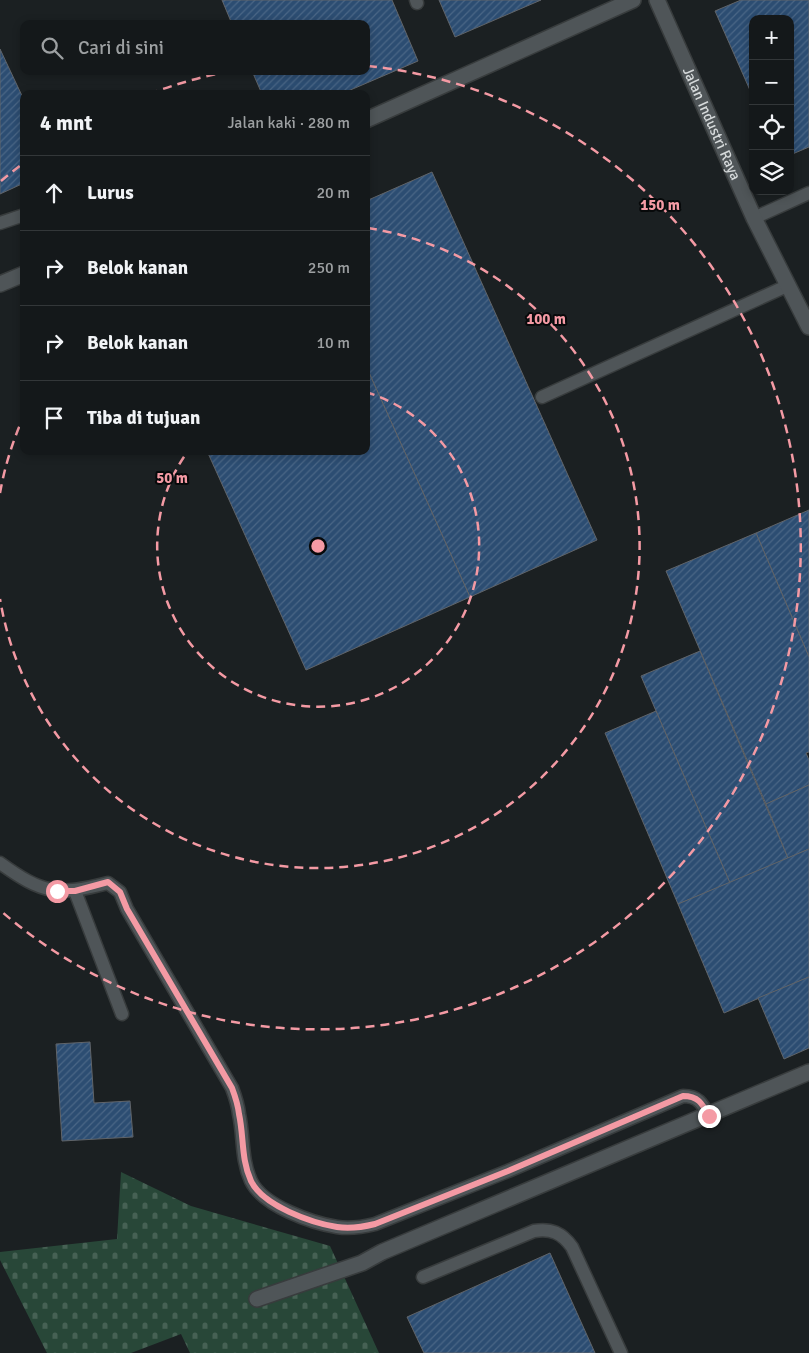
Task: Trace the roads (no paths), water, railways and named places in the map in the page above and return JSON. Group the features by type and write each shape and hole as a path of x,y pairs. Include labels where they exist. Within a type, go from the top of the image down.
{"street":[{"path":"370,118 633,0"},
{"name":"Jalan Industri Raya","path":"657,0 754,218 790,285 809,327"},
{"path":"0,284 20,276"},
{"path":"256,1299 362,1263 391,1248 709,1116 809,1072"}],"lane":[{"path":"754,218 809,193"},
{"path":"0,223 20,216"},
{"path":"542,398 790,285"},
{"path":"0,862 26,882 57,891 75,891 108,882 120,892 127,909 232,1088 240,1114 243,1156 252,1182 265,1197 305,1219 338,1227 360,1227 375,1224 498,1175 683,1096 694,1096 702,1102 709,1116"},
{"path":"75,891 122,1014"},
{"path":"423,1277 534,1231 544,1229 555,1232 565,1237 572,1247 621,1353"}]}
